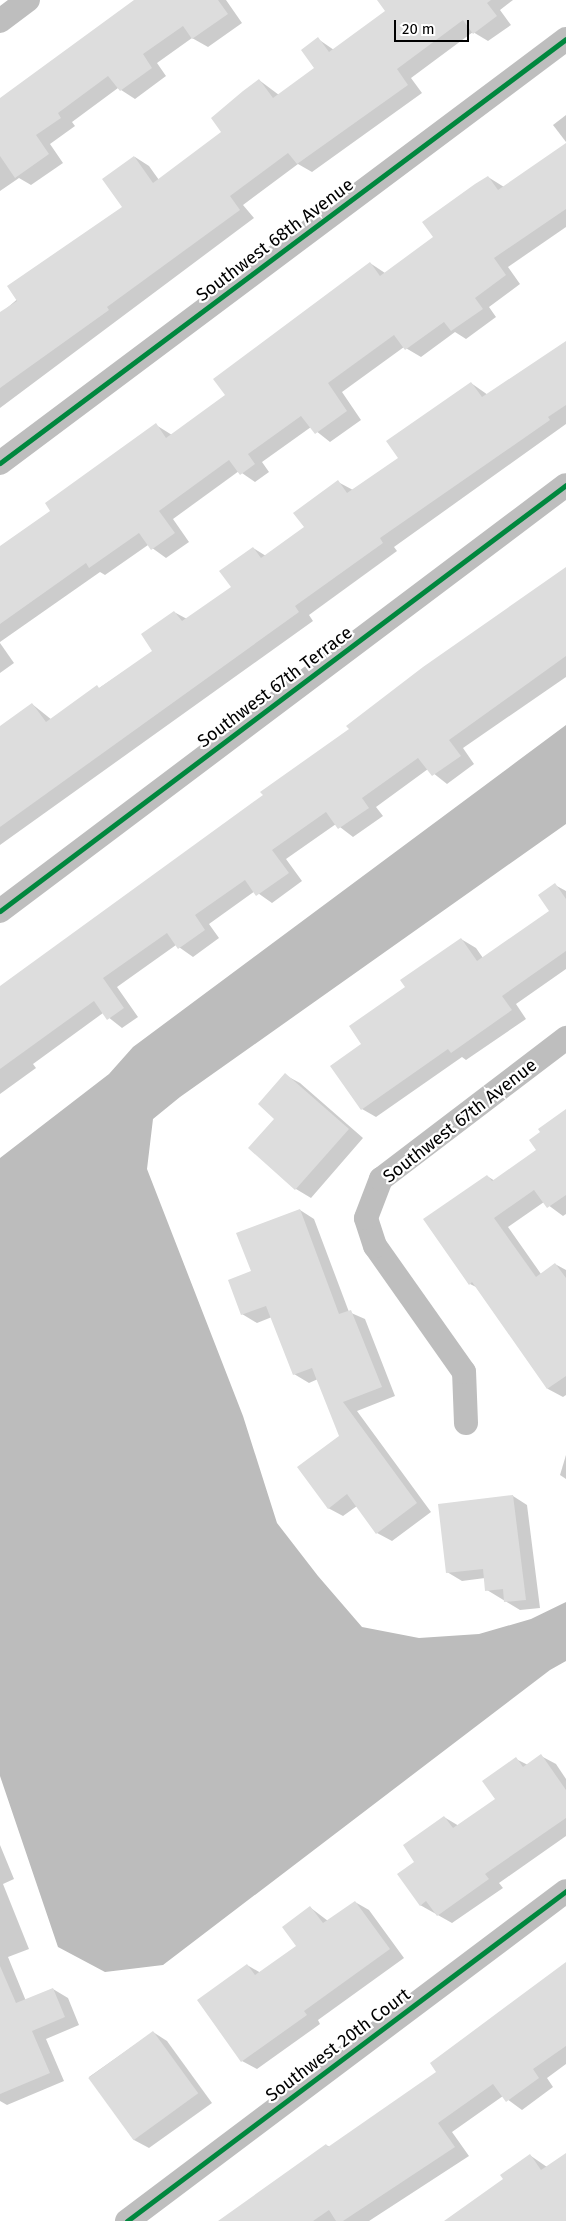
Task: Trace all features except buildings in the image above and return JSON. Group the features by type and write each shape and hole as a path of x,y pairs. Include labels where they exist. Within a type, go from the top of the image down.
{"street":[{"path":"0,21 28,0"},
{"name":"Southwest 68th Avenue","path":"0,463 566,38"},
{"name":"Southwest 67th Terrace","path":"0,911 566,485"},
{"name":"Southwest 67th Avenue","path":"466,1423 464,1372 375,1246 366,1218 381,1179 566,1038"},
{"name":"Southwest 20th Court","path":"127,2221 566,1891"}],"shaded area":[{"path":"566,725 566,824 180,1097 153,1119 147,1169 243,1416 277,1523 318,1576 362,1627 419,1638 479,1634 531,1619 566,1602 566,1661 550,1670 163,1965 105,1972 58,1947 0,1776 0,1158 109,1074 133,1047"}],"cycle path":[{"path":"0,463 566,39"},
{"path":"0,911 566,485"},
{"path":"127,2221 566,1891"}]}
